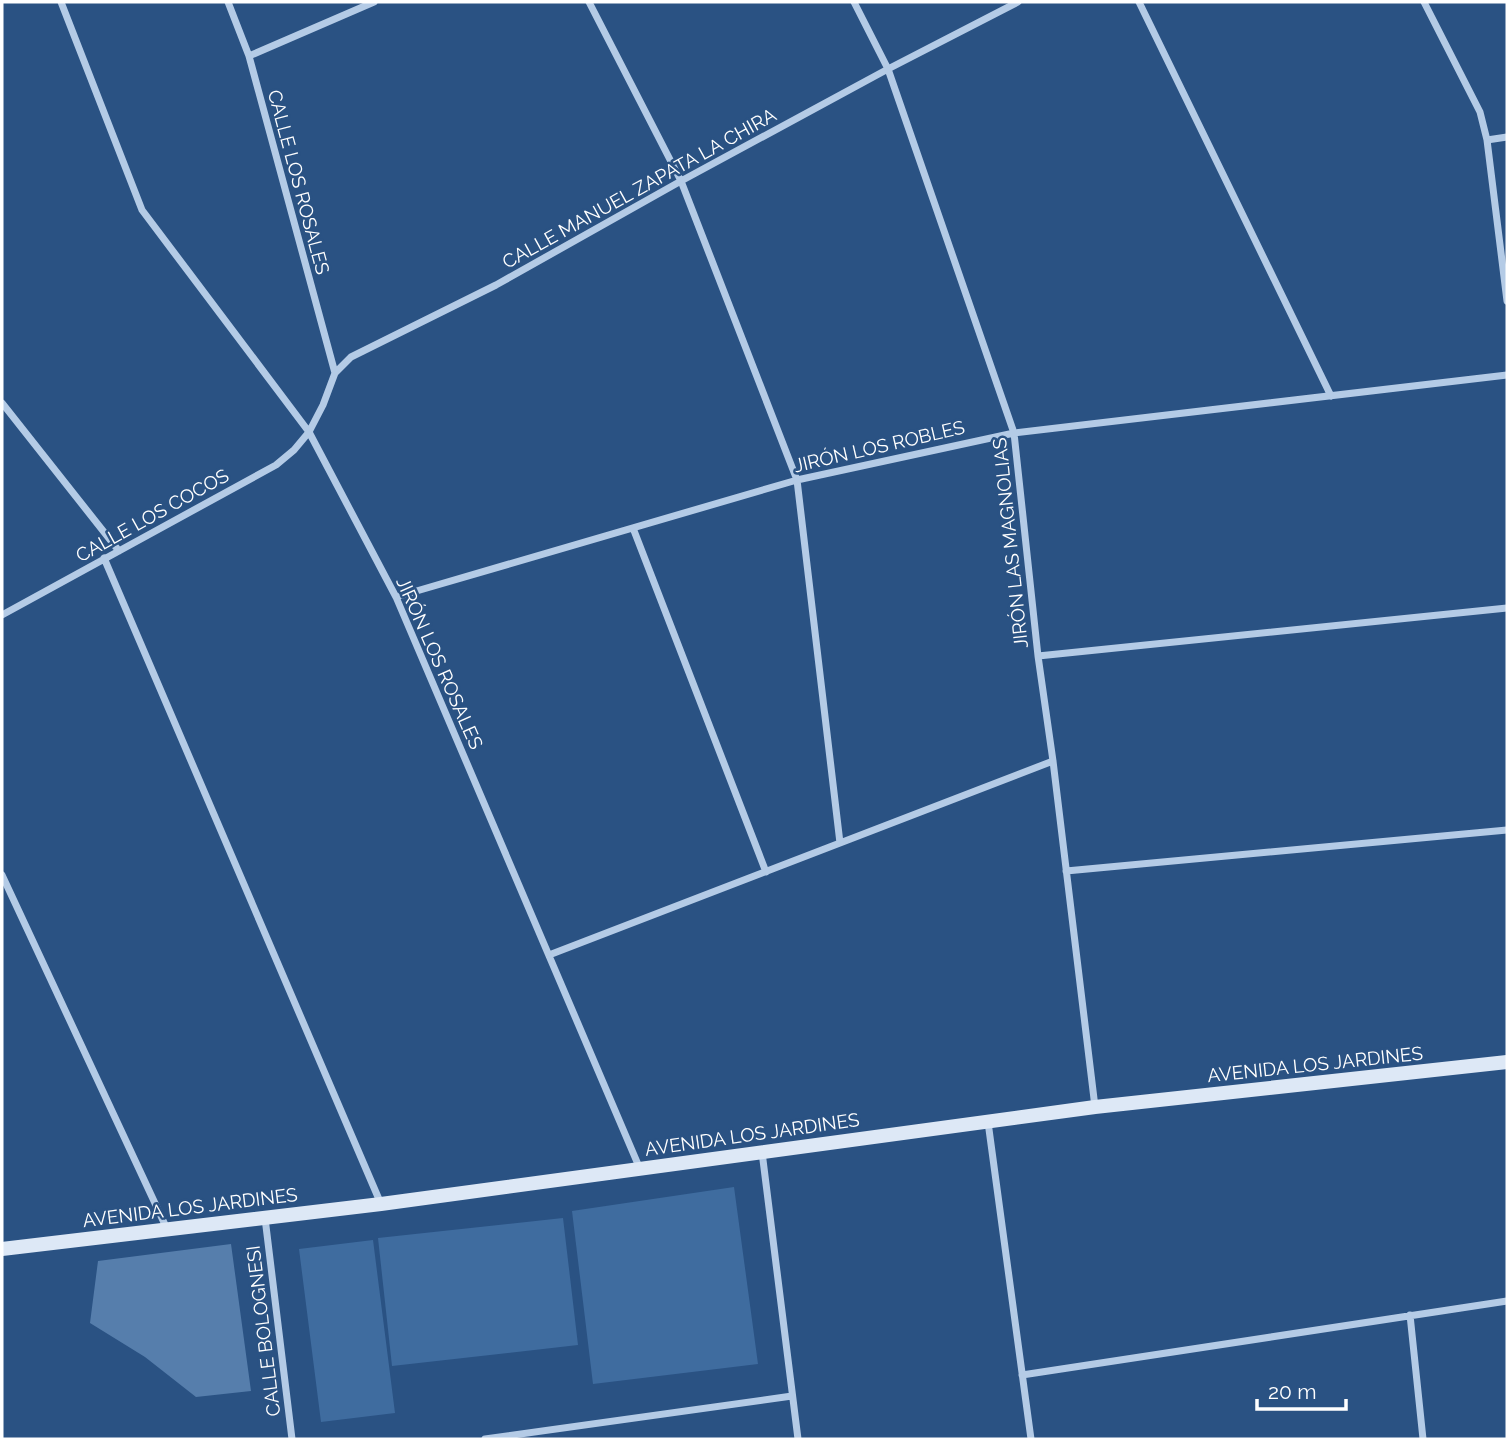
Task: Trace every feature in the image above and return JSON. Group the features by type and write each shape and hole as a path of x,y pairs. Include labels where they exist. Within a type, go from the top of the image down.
{"street":[{"name":"JIRÓN LOS ROSALES","path":"61,2 142,210 309,432 396,597 640,1169"},
{"name":"CALLE LOS ROSALES","path":"228,2 248,56 335,373"},
{"path":"248,56 374,2"},
{"path":"589,2 681,181 797,480 840,843"},
{"name":"JIRÓN LAS MAGNOLIAS","path":"854,2 888,69 1014,433 1038,656 1095,1107"},
{"name":"CALLE MANUEL ZAPATA LA CHIRA","path":"335,373 351,357 496,285 681,181 1018,2"},
{"path":"1139,2 1331,396"},
{"path":"1424,2 1480,112 1487,140 1507,301"},
{"path":"1487,140 1507,137"},
{"path":"309,432 335,373"},
{"name":"JIRÓN LOS ROBLES","path":"396,597 797,480 1014,433 1507,375"},
{"path":"2,403 119,551"},
{"name":"CALLE LOS COCOS","path":"2,615 276,465 309,432"},
{"path":"633,528 766,872"},
{"path":"104,558 381,1204"},
{"path":"1038,656 1507,608"},
{"path":"549,955 1053,761"},
{"path":"1066,871 1507,830"},
{"path":"2,875 167,1229"},
{"name":"AVENIDA LOS JARDINES","path":"2,1249 381,1204 1095,1107 1507,1062"},
{"path":"988,1122 1031,1439"},
{"path":"762,1152 798,1439"},
{"name":"CALLE BOLOGNESI","path":"265,1218 292,1439"},
{"path":"1023,1375 1507,1301"},
{"path":"1410,1315 1423,1439"},
{"path":"485,1439 528,1436 792,1396"}],"shaded area":[{"path":"734,1187 758,1364 593,1384 572,1211"},
{"path":"563,1218 578,1345 392,1366 378,1238"},
{"path":"373,1240 395,1413 321,1422 299,1249"}],"building":[{"path":"231,1244 251,1391 196,1397 145,1357 90,1323 98,1261"}]}
